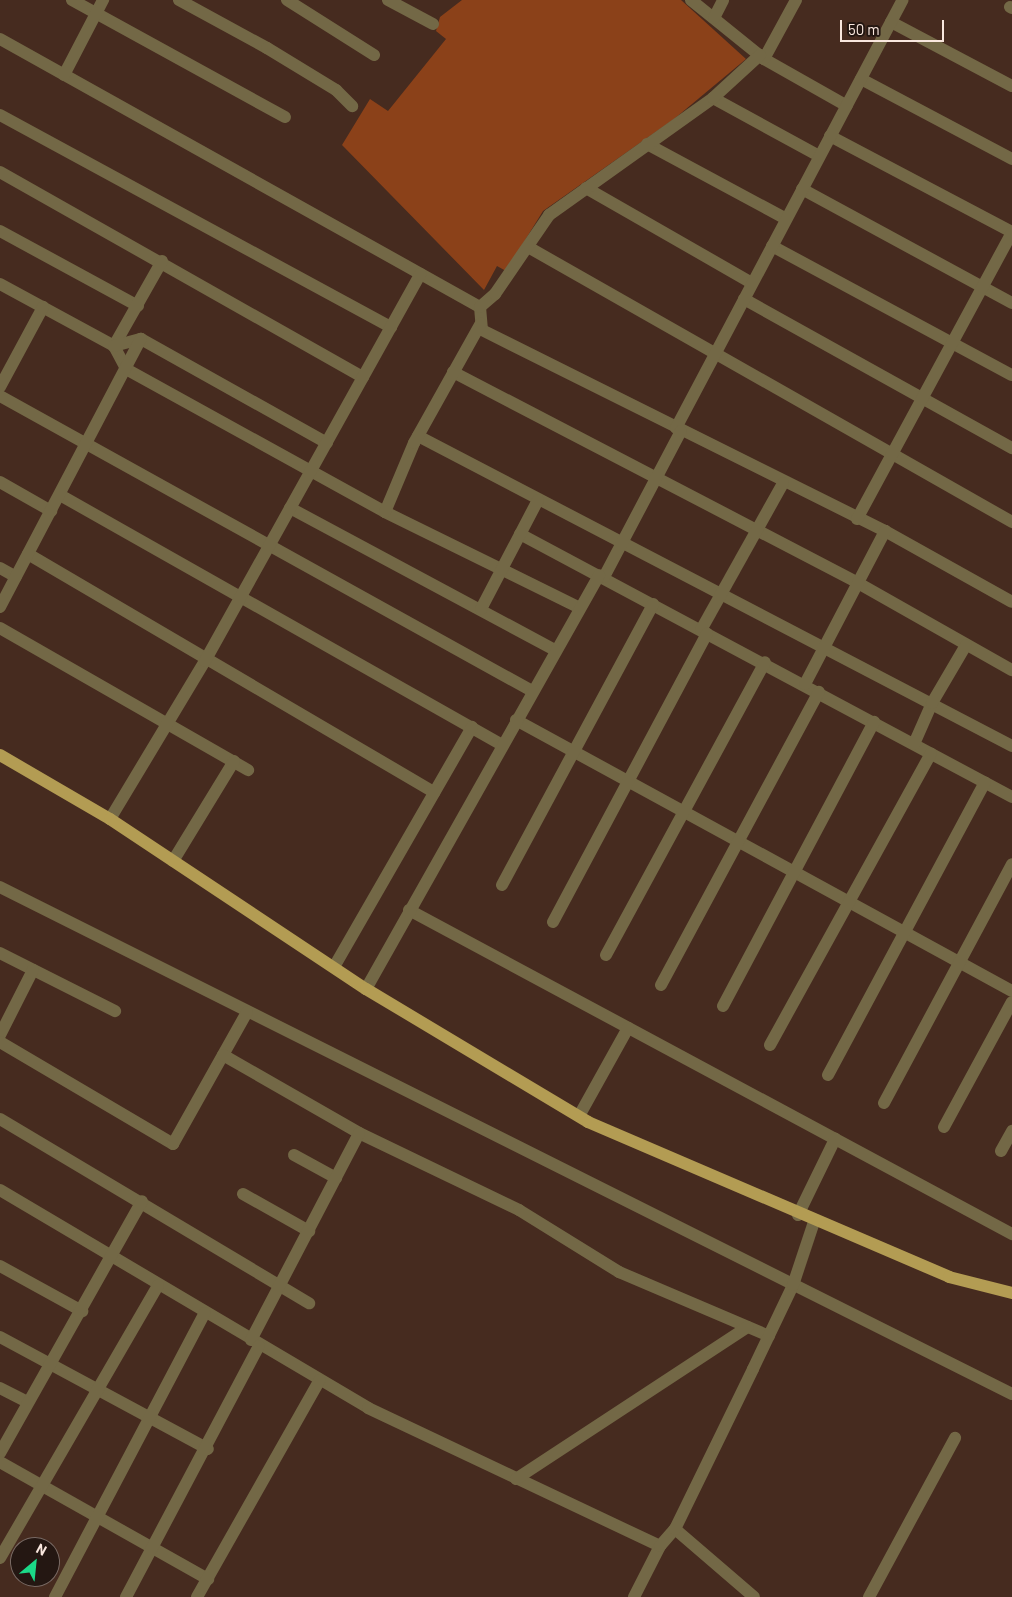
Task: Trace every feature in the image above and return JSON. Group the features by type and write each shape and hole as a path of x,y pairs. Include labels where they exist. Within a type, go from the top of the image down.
{"main road":[{"path":"0,755 110,819 366,989 579,1116 814,1222 949,1277 1012,1293"}],"street":[{"path":"72,0 285,117"},
{"path":"64,75 102,0"},
{"path":"179,0 267,48 336,90 352,106"},
{"path":"287,0 374,55"},
{"path":"388,0 433,24"},
{"path":"691,0 762,57 846,106"},
{"path":"714,18 723,0"},
{"path":"796,0 762,57 713,98 549,215 528,247 480,308 482,330 857,519 885,531 1012,602"},
{"path":"366,989 555,650 622,544 657,480 678,429 714,354 903,0"},
{"path":"891,22 1012,86"},
{"path":"0,40 480,308"},
{"path":"861,79 1012,159"},
{"path":"713,98 820,156"},
{"path":"0,115 391,327"},
{"path":"830,136 1012,232 984,288 857,519"},
{"path":"647,144 786,219"},
{"path":"0,172 162,261 363,377"},
{"path":"586,188 752,283"},
{"path":"802,189 1012,303"},
{"path":"0,231 138,306"},
{"path":"772,246 1012,375"},
{"path":"528,247 1012,522"},
{"path":"114,346 162,261"},
{"path":"110,819 205,661 420,274"},
{"path":"0,284 114,346 126,369 310,472 385,512 580,608"},
{"path":"744,299 1012,448"},
{"path":"0,387 43,307"},
{"path":"385,512 418,436 481,323"},
{"path":"114,346 141,339 326,443"},
{"path":"0,607 141,339"},
{"path":"453,372 657,480 858,583 1012,670"},
{"path":"0,396 268,548 532,691"},
{"path":"418,436 823,650 932,703 1012,746"},
{"path":"0,482 51,511"},
{"path":"552,922 626,784 704,632 720,596 783,482"},
{"path":"60,495 502,744"},
{"path":"481,610 538,500"},
{"path":"290,508 555,650"},
{"path":"805,684 885,531"},
{"path":"520,534 764,662 1012,797"},
{"path":"28,554 205,661 434,792"},
{"path":"0,568 16,577"},
{"path":"502,885 570,754 653,604"},
{"path":"0,628 169,722 248,770"},
{"path":"914,744 932,703 966,645"},
{"path":"606,955 764,662"},
{"path":"661,985 819,692"},
{"path":"516,720 570,754 1012,991"},
{"path":"723,1006 874,722"},
{"path":"334,967 472,727"},
{"path":"770,1044 931,753"},
{"path":"173,861 234,761"},
{"path":"828,1075 985,782"},
{"path":"884,1103 1012,864"},
{"path":"0,887 1012,1394"},
{"path":"410,910 1012,1234"},
{"path":"0,954 115,1011"},
{"path":"0,1035 33,970"},
{"path":"944,1127 1012,1002"},
{"path":"0,1042 173,1144 248,1012"},
{"path":"579,1116 628,1028"},
{"path":"223,1055 359,1133 519,1210 619,1272 769,1336"},
{"path":"0,1119 142,1201 309,1303"},
{"path":"1001,1151 1012,1131"},
{"path":"126,1597 208,1449 282,1285 359,1133"},
{"path":"798,1215 835,1139"},
{"path":"294,1155 336,1178"},
{"path":"0,1190 320,1380 516,1479 660,1546"},
{"path":"243,1194 309,1231"},
{"path":"0,1453 26,1402 51,1366 142,1201"},
{"path":"634,1597 660,1546 675,1529 769,1336 792,1285 814,1222"},
{"path":"0,1266 82,1311"},
{"path":"0,1558 40,1485 158,1285"},
{"path":"55,1597 205,1313"},
{"path":"516,1479 747,1327"},
{"path":"0,1337 208,1449"},
{"path":"197,1597 320,1380"},
{"path":"0,1388 26,1402"},
{"path":"870,1597 955,1438"},
{"path":"0,1462 208,1579"},
{"path":"675,1529 754,1597"}],"shaded area":[{"path":"462,0 681,0 746,59 674,119 543,211 506,271 497,266 484,290 342,145 370,99 388,111 446,39 436,31 440,17"}]}
